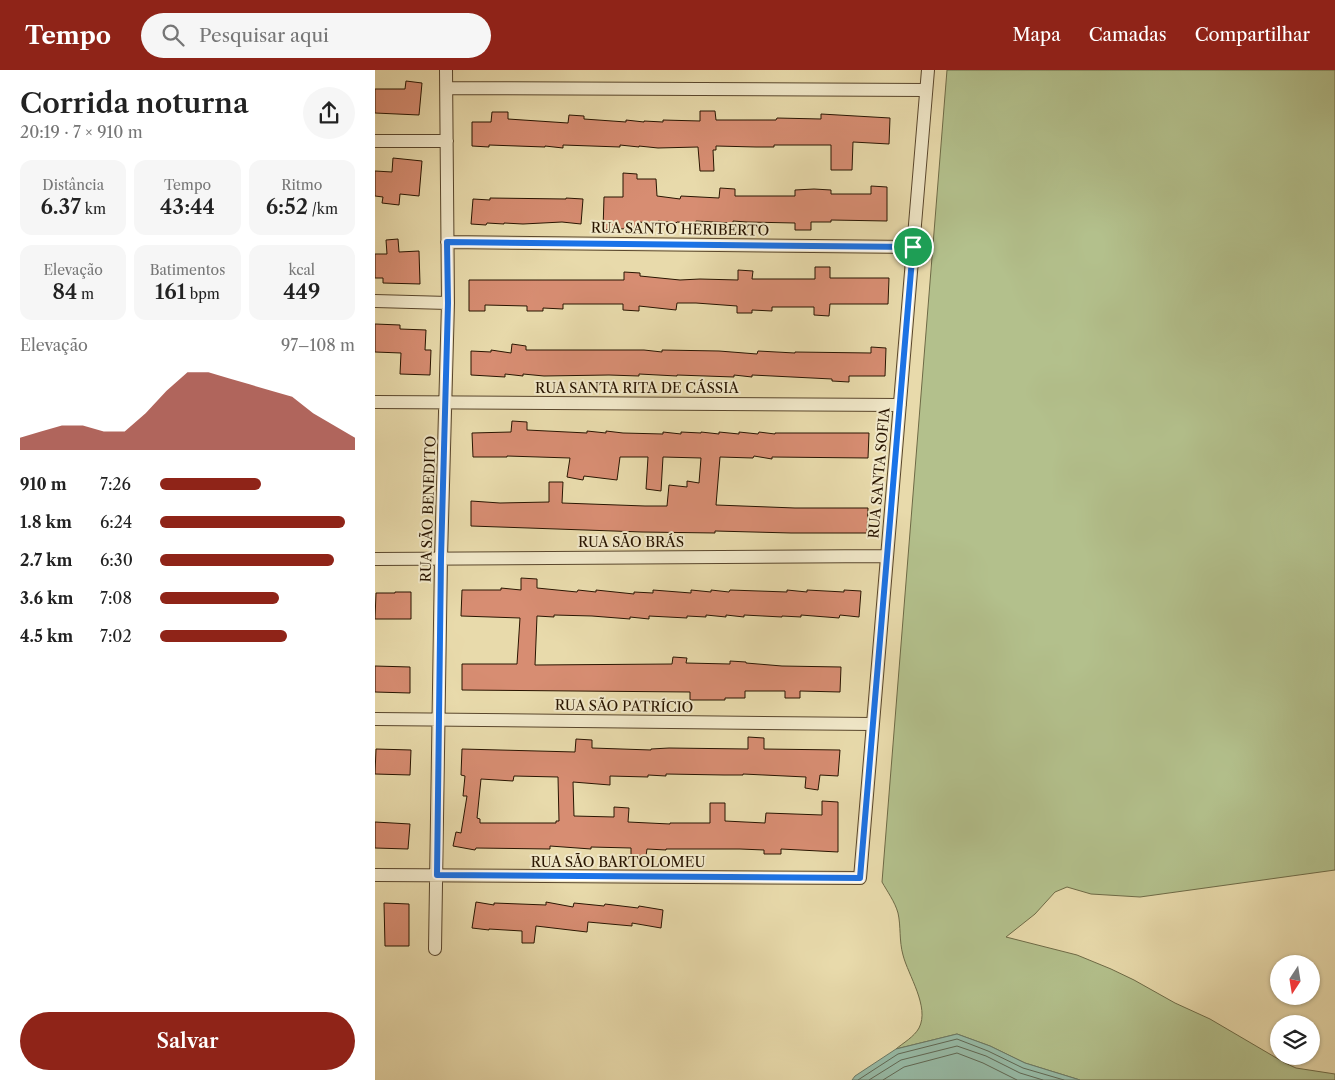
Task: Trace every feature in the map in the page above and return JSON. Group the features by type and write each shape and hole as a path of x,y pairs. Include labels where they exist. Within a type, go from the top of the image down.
{"street":[{"name":"RUA SÃO BENEDITO","path":"435,949 441,558 448,303 446,70"},
{"name":"RUA SANTA SOFIA","path":"860,878 928,70"},
{"path":"447,88 926,90"},
{"path":"375,141 447,141"},
{"name":"RUA SANTO HERIBERTO","path":"447,242 913,247"},
{"path":"375,302 448,303"},
{"name":"RUA SANTA RITA DE CÁSSIA","path":"375,402 900,405"},
{"name":"RUA SÃO BRÁS","path":"375,559 887,556"},
{"name":"RUA SÃO PATRÍCIO","path":"375,719 873,724"},
{"name":"RUA SÃO BARTOLOMEU","path":"375,875 860,878"}],"shaded area":[{"path":"947,70 1335,70 1335,870 1140,897 1091,894 1067,887 1055,892 1035,914 1006,937 1077,955 1111,969 1210,1019 1270,1054 1270,1065 1289,1065 1296,1068 1335,1074 1335,1080 1080,1080 1025,1063 990,1046 957,1034 896,1049 919,1028 922,1020 922,1011 902,950 898,913 882,882"}],"water":[{"path":"957,1034 990,1046 1025,1063 1080,1080 852,1080 855,1076 896,1049"}],"building":[{"path":"406,81 422,83 419,115 375,113 375,89 405,89"},
{"path":"700,111 715,111 716,120 821,119 821,114 890,118 889,144 853,142 852,170 831,170 831,145 774,145 774,147 716,146 716,150 713,150 714,171 700,171 698,147 658,148 620,145 620,147 563,145 563,148 545,146 472,146 472,122 491,122 492,112 508,112 508,119 568,123 569,115 584,116 584,119 626,122 626,120 644,122 663,122 663,120 700,121"},
{"path":"393,158 422,161 419,196 400,194 399,205 382,203 383,197 375,196 375,171 392,172"},
{"path":"623,173 637,174 637,179 656,179 657,196 680,199 681,196 719,198 720,188 735,189 735,196 795,196 795,190 831,190 831,194 871,194 871,186 887,187 887,221 831,220 831,222 811,222 811,230 795,230 795,223 696,221 696,223 676,223 658,221 658,223 637,222 637,228 603,230 604,197 623,197"},
{"path":"490,198 583,199 581,224 562,222 471,224 473,199 490,200"},
{"path":"398,239 399,252 419,251 420,284 383,283 383,278 375,278 375,254 387,254 386,240"},
{"path":"815,267 830,267 830,278 889,278 888,304 830,304 829,316 814,315 814,307 772,307 772,311 752,310 752,313 737,313 737,306 696,303 677,303 676,310 639,306 639,311 623,310 623,304 563,304 563,309 543,308 543,311 527,311 527,306 485,305 485,311 469,311 469,280 624,280 624,272 640,273 640,276 680,280 738,280 738,270 753,271 752,279 815,279"},
{"path":"375,324 400,325 400,329 426,330 425,350 431,350 430,375 400,374 401,353 375,352"},
{"path":"512,344 526,346 526,350 644,350 662,352 662,350 757,354 758,351 871,353 871,347 886,348 885,376 849,376 849,382 832,381 832,379 752,375 752,377 734,375 734,377 639,374 639,376 544,376 523,374 523,376 505,374 505,377 471,375 471,351 491,352 491,350 511,353"},
{"path":"512,421 527,422 527,430 587,433 587,431 606,433 606,431 663,434 663,432 681,434 681,432 719,434 719,432 739,434 739,432 758,434 759,432 775,434 869,433 868,458 772,457 772,459 754,456 753,458 720,457 716,505 868,508 867,533 642,532 471,526 471,501 500,503 549,502 549,482 563,482 562,503 645,506 667,506 669,485 687,487 687,481 699,483 701,458 663,457 661,491 646,489 648,457 620,457 617,480 584,476 583,480 567,477 570,458 473,457 472,433 511,432"},
{"path":"521,578 537,579 537,588 577,592 578,590 596,592 596,590 634,594 634,592 653,593 653,590 691,593 691,590 711,592 711,590 729,592 730,590 787,592 787,590 807,592 807,590 861,591 859,617 840,615 839,618 801,615 801,617 782,617 744,615 744,617 726,615 726,617 706,615 706,617 687,616 687,618 649,616 649,619 630,617 630,619 592,616 537,616 535,665 672,664 673,657 687,658 686,663 730,664 730,661 782,666 841,667 840,692 800,691 800,698 785,698 785,691 745,691 745,698 690,700 690,692 462,690 462,664 517,664 520,618 461,616 462,590 501,590 501,588 521,590"},
{"path":"411,592 411,619 375,619 376,593"},
{"path":"375,666 410,667 410,693 375,692"},
{"path":"748,737 764,738 764,749 840,750 838,776 820,775 818,790 805,788 806,777 743,774 666,774 666,776 648,775 648,777 610,776 610,785 573,782 574,816 614,817 614,807 629,808 628,822 710,823 710,803 725,803 725,821 765,823 766,813 822,815 822,801 838,802 838,852 781,849 781,854 764,854 764,850 647,849 646,856 631,855 631,848 591,847 591,849 550,846 550,849 476,848 475,850 453,846 456,832 461,833 467,796 463,796 465,776 461,775 462,749 575,752 576,739 592,740 592,748 651,750 669,748 748,749","holes":["514,776 558,777 559,821 556,821 556,823 480,823 480,819 477,818 481,779 513,781"]},
{"path":"376,749 411,750 410,775 375,774"},
{"path":"375,822 410,824 408,849 375,848"},
{"path":"476,902 494,905 494,903 546,905 546,902 573,907 574,903 604,906 605,904 638,908 639,906 663,910 661,928 632,923 632,926 588,922 587,932 536,926 534,943 522,943 522,931 472,928"},
{"path":"384,903 409,904 409,946 385,946"}],"route":[{"path":"447,242 913,247 860,878 437,875 441,558 448,303 447,242"}]}
